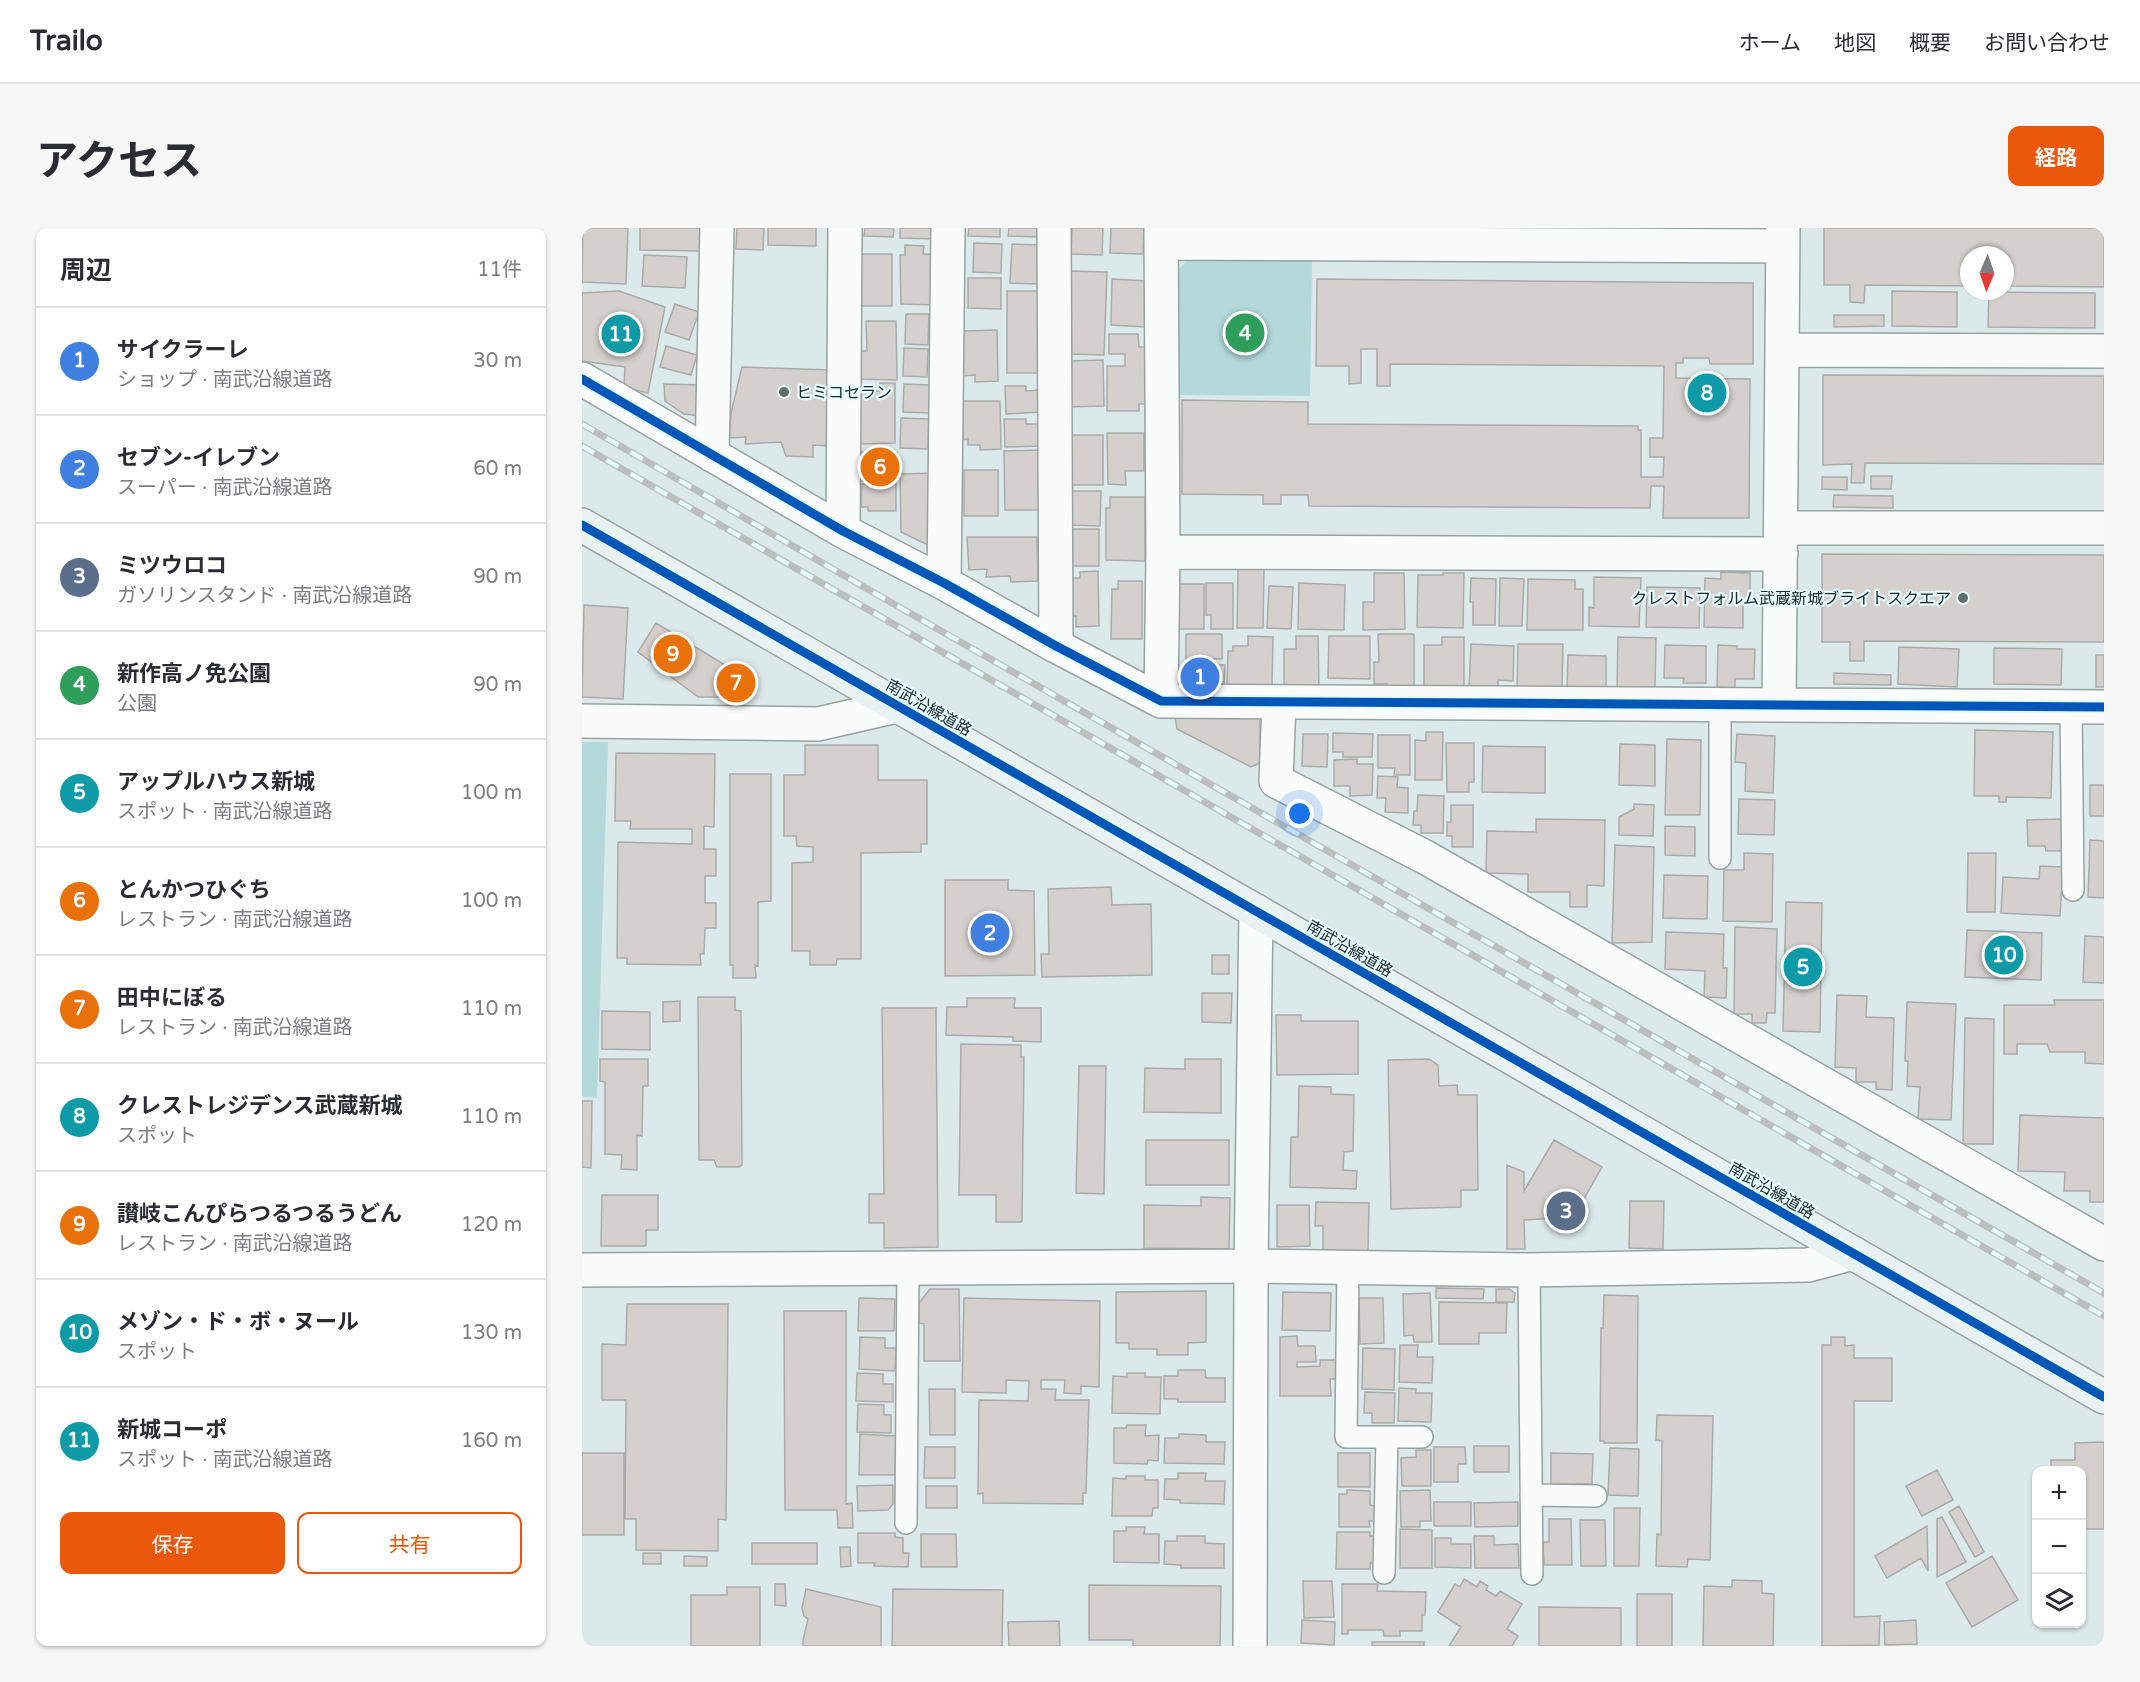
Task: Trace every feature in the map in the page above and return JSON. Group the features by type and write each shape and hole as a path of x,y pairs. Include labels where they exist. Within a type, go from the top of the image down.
{"street":[{"path":"712,455 717,228"},
{"path":"843,531 845,228"},
{"path":"944,583 948,228"},
{"path":"1054,228 1056,646"},
{"path":"1161,701 1163,552 1161,235 1783,237 1779,705"},
{"path":"1783,350 2104,351"},
{"path":"582,379 843,531 1161,701 2104,707"},
{"name":"南武沿線道路","path":"582,525 2104,1397"},
{"path":"1163,552 1781,541 2104,528"},
{"path":"1280,702 1276,781 1425,857 2104,1244"},
{"path":"582,721 818,724 897,706"},
{"path":"1250,1646 1251,1266 1256,911"},
{"path":"582,1270 1251,1266 1529,1270 1808,1265 1852,1253"}],"lane":[{"path":"1720,705 1720,858"},
{"path":"2071,707 2073,890"},
{"path":"1348,1267 1346,1437 1422,1437"},
{"path":"906,1523 908,1268"},
{"path":"1529,1270 1532,1574"},
{"path":"1384,1574 1387,1437"},
{"path":"1531,1495 1596,1496"}],"shaded area":[{"path":"1188,260 1312,261 1310,396 1178,395 1178,270"},
{"path":"582,742 608,742 597,1098 582,1097"}],"building":[{"path":"583,228 628,228 626,284 582,282"},
{"path":"640,228 703,228 702,251 640,250"},
{"path":"737,228 764,228 763,250 736,249"},
{"path":"768,228 816,228 816,246 768,245"},
{"path":"865,228 894,228 893,237 864,236"},
{"path":"900,228 936,228 935,239 900,238"},
{"path":"969,228 1000,228 1000,237 968,236"},
{"path":"1009,228 1041,228 1041,237 1008,236"},
{"path":"1072,228 1103,228 1102,255 1071,254"},
{"path":"1111,228 1144,228 1143,254 1110,253"},
{"path":"1824,228 2104,228 2104,287 2014,286 2014,246 1960,246 1960,286 1865,285 1864,303 1850,302 1850,285 1824,285"},
{"path":"974,243 1002,244 1001,273 973,272"},
{"path":"1012,244 1040,245 1038,284 1010,283"},
{"path":"905,245 924,246 923,254 938,254 935,305 901,304 900,255 905,255"},
{"path":"859,254 892,254 892,306 859,306"},
{"path":"644,255 687,257 685,288 642,286"},
{"path":"1071,271 1107,272 1104,355 1068,354"},
{"path":"968,278 1001,278 1001,309 968,308"},
{"path":"1112,279 1147,281 1145,327 1111,325"},
{"path":"1317,279 1753,283 1753,364 1710,364 1709,358 1683,358 1683,363 1676,363 1676,378 1750,379 1749,518 1663,518 1664,486 1651,486 1650,508 1309,506 1308,495 1281,495 1281,504 1263,504 1263,495 1182,494 1182,400 1308,402 1308,424 1638,426 1638,430 1641,430 1641,477 1663,477 1664,457 1650,457 1650,438 1663,438 1664,366 1390,364 1390,386 1377,386 1377,349 1361,349 1361,383 1349,384 1349,366 1316,366"},
{"path":"619,291 665,307 648,393 624,387 625,367 582,361 582,293"},
{"path":"1007,291 1040,291 1040,373 1007,373"},
{"path":"1892,291 1957,292 1957,327 1892,326"},
{"path":"2014,292 2095,293 2095,328 1988,327 1989,300 2014,300"},
{"path":"675,304 699,312 689,340 665,332"},
{"path":"906,314 929,314 928,345 905,344"},
{"path":"1834,315 1884,315 1884,326 1834,327"},
{"path":"866,321 896,321 897,380 860,379 860,351 867,351"},
{"path":"997,330 998,381 975,382 975,375 962,376 962,331"},
{"path":"1109,334 1138,334 1139,347 1146,347 1146,404 1139,404 1139,411 1107,411 1107,366 1125,366 1125,354 1109,354"},
{"path":"666,346 697,355 691,375 660,367"},
{"path":"904,348 928,349 927,377 903,376"},
{"path":"1103,360 1104,406 1066,407 1066,361"},
{"name":"ヒミコセラン","path":"742,367 833,370 829,446 813,445 813,457 786,456 781,442 745,444 746,437 729,438 731,413"},
{"path":"1823,375 2104,376 2104,464 1865,463 1864,483 1851,483 1852,464 1823,465"},
{"path":"880,383 895,383 895,443 860,444 860,391 880,391"},
{"path":"664,384 703,385 701,416 684,414 665,401"},
{"path":"904,384 930,385 929,413 903,412"},
{"path":"1005,386 1026,386 1026,391 1040,390 1040,412 1006,414"},
{"path":"962,401 1000,401 1001,449 980,450 980,445 968,445 968,439 963,440"},
{"path":"901,418 929,419 928,449 900,448"},
{"path":"1004,419 1026,419 1026,424 1040,424 1040,446 1005,447"},
{"path":"1107,433 1144,433 1144,471 1125,471 1126,485 1108,484"},
{"path":"1065,435 1103,435 1103,485 1065,485"},
{"path":"1040,450 1041,510 1005,510 1004,451"},
{"path":"862,452 897,452 896,481 862,481"},
{"path":"964,470 998,470 998,516 964,516"},
{"path":"933,473 934,545 928,545 901,532 900,474"},
{"path":"1871,476 1892,476 1891,489 1871,489"},
{"path":"1822,477 1847,477 1847,490 1822,489"},
{"path":"862,484 896,484 896,511 868,511 868,507 861,507"},
{"path":"1068,491 1101,491 1100,526 1068,525"},
{"path":"1834,495 1893,496 1893,508 1833,507"},
{"path":"1110,497 1145,497 1145,561 1106,560 1106,508 1110,508"},
{"path":"1069,529 1099,529 1099,566 1069,566"},
{"path":"967,537 1037,537 1038,581 1011,582 1010,576 986,577 987,569 969,570"},
{"name":"クレストフォルム武蔵新城ブライトスクエア","path":"1822,554 2104,555 2104,642 1864,641 1864,661 1850,661 1850,642 1822,642"},
{"path":"1238,569 1264,569 1263,628 1237,628"},
{"path":"1098,571 1099,626 1076,627 1076,616 1062,617 1062,578 1080,578 1080,572"},
{"path":"1721,572 1750,573 1750,601 1743,601 1743,628 1704,627 1705,578 1721,579"},
{"path":"1374,573 1404,573 1405,629 1363,630 1363,602 1374,602"},
{"path":"1443,573 1464,573 1463,628 1417,627 1418,575 1443,575"},
{"path":"1594,577 1641,578 1639,627 1589,626 1589,607 1594,608"},
{"path":"1471,578 1496,579 1495,625 1473,625 1473,602 1470,602"},
{"path":"1500,578 1524,579 1522,626 1499,626"},
{"path":"1528,579 1575,580 1575,589 1583,589 1583,630 1527,630"},
{"path":"1118,581 1142,581 1142,639 1111,639 1112,589 1118,589"},
{"path":"1206,583 1233,583 1233,629 1211,629 1211,615 1206,615"},
{"path":"1299,583 1345,585 1344,630 1298,629"},
{"path":"1179,584 1204,584 1204,629 1179,629"},
{"path":"1269,586 1293,587 1291,629 1267,628"},
{"path":"1647,587 1700,588 1699,628 1646,627"},
{"path":"584,605 628,608 623,699 582,697"},
{"path":"656,623 756,684 743,697 698,697 638,652"},
{"path":"1186,634 1222,634 1222,659 1186,658"},
{"path":"1378,634 1414,634 1414,688 1387,688 1387,684 1374,684 1374,662 1379,662"},
{"path":"1248,636 1273,637 1272,687 1227,686 1228,651 1233,651 1233,646 1248,646"},
{"path":"1296,636 1318,636 1319,686 1284,686 1284,649 1296,649"},
{"path":"1329,636 1370,636 1370,679 1328,678"},
{"path":"1442,637 1464,637 1464,687 1424,687 1424,645 1442,645"},
{"path":"1618,637 1656,638 1655,688 1617,687"},
{"path":"1471,644 1514,646 1513,681 1498,680 1498,689 1469,688"},
{"path":"1518,644 1563,644 1562,689 1517,689"},
{"path":"1665,645 1706,646 1706,683 1683,683 1684,678 1664,678"},
{"path":"1718,645 1737,646 1737,649 1755,649 1754,679 1735,679 1735,688 1717,687"},
{"path":"1899,647 1959,649 1957,687 1898,684"},
{"path":"1994,648 2062,649 2061,685 1994,684"},
{"path":"1568,655 1606,656 1606,689 1567,688"},
{"path":"2096,655 2104,655 2104,687 2096,687"},
{"path":"1184,664 1225,665 1224,685 1184,684"},
{"path":"1834,673 1891,675 1891,685 1834,684"},
{"path":"1175,717 1260,718 1260,763 1251,767 1177,729"},
{"path":"1975,730 2053,732 2051,798 2006,797 2006,802 1999,802 1999,796 1974,796"},
{"path":"1426,732 1443,732 1442,780 1415,780 1415,740 1426,741"},
{"path":"1333,733 1373,734 1372,757 1343,757 1343,752 1333,752"},
{"path":"1303,734 1328,734 1327,767 1302,766"},
{"path":"1737,734 1775,736 1773,793 1745,791 1746,763 1735,762"},
{"path":"1378,735 1410,735 1410,775 1394,775 1395,768 1378,768"},
{"path":"1667,739 1701,740 1700,815 1665,815"},
{"path":"1446,743 1474,743 1474,782 1469,782 1469,792 1447,792"},
{"path":"1620,744 1655,745 1655,786 1619,785"},
{"path":"805,745 878,745 878,780 927,780 927,844 921,844 921,852 861,853 861,959 837,959 836,965 810,965 810,951 792,951 792,863 813,862 813,847 797,846 796,836 784,836 784,775 805,775"},
{"path":"1483,746 1545,747 1545,793 1482,792"},
{"path":"616,753 715,754 714,827 704,826 704,849 716,849 716,876 705,876 705,903 716,903 716,928 705,928 704,954 700,954 701,965 627,964 627,958 617,958 618,842 692,844 692,829 630,829 631,821 615,821"},
{"path":"1357,759 1357,764 1373,764 1372,795 1350,796 1350,786 1334,786 1334,760"},
{"path":"730,774 771,774 771,901 758,902 756,978 733,978 733,965 730,965"},
{"path":"1378,776 1398,777 1397,787 1408,788 1408,813 1385,812 1386,798 1377,798"},
{"path":"2090,785 2104,785 2104,816 2090,816"},
{"path":"1418,795 1444,796 1443,833 1421,833 1421,825 1413,825"},
{"path":"1739,799 1775,800 1774,835 1738,834"},
{"path":"1634,804 1654,805 1653,836 1619,835 1619,817 1634,809"},
{"path":"1451,805 1473,805 1473,847 1452,847 1452,836 1447,836 1447,822 1451,822"},
{"path":"1536,819 1605,820 1604,886 1587,885 1587,907 1570,907 1570,892 1528,892 1528,874 1486,873 1487,831 1536,832"},
{"path":"2062,819 2063,851 2046,851 2045,846 2028,846 2027,820"},
{"path":"1665,826 1695,827 1695,856 1665,855"},
{"path":"2090,840 2104,841 2104,898 2088,897"},
{"path":"1615,845 1654,847 1652,942 1612,943"},
{"path":"1744,853 1773,854 1772,922 1723,921 1724,870 1744,870"},
{"path":"1968,853 1996,853 1995,912 1967,912"},
{"path":"2040,866 2063,867 2060,916 2001,913 2003,877 2039,879"},
{"path":"1664,875 1708,876 1707,919 1663,918"},
{"path":"945,880 1008,880 1008,890 1034,891 1035,975 945,976"},
{"path":"1111,887 1112,905 1151,904 1152,975 1042,977 1041,954 1049,954 1048,889"},
{"path":"1786,902 1822,903 1820,1032 1783,1031"},
{"path":"1735,927 1777,929 1775,1013 1767,1013 1766,1023 1752,1023 1752,1014 1734,1014"},
{"path":"1967,930 2042,933 2041,980 1965,977"},
{"path":"1666,932 1724,934 1723,968 1727,968 1726,998 1704,997 1705,971 1665,969"},
{"path":"2085,936 2104,937 2104,983 2083,982"},
{"path":"1212,955 1229,955 1229,974 1212,974"},
{"path":"1202,993 1232,993 1231,1023 1202,1022"},
{"path":"1837,995 1867,996 1866,1017 1894,1018 1892,1090 1876,1089 1876,1082 1856,1082 1856,1068 1835,1067"},
{"path":"698,997 735,997 735,1010 741,1011 742,1165 739,1167 717,1167 714,1160 699,1160"},
{"path":"967,998 1015,998 1014,1008 1041,1008 1041,1042 1013,1041 1013,1037 946,1035 947,1007 967,1007"},
{"path":"2054,1000 2104,1000 2104,1064 2085,1063 2085,1052 2050,1052 2047,1044 2017,1044 2017,1054 2004,1054 2004,1005 2055,1005"},
{"path":"680,1001 680,1021 663,1022 663,1002"},
{"path":"1907,1002 1956,1004 1951,1120 1918,1119 1920,1087 1907,1086 1908,1061 1905,1061"},
{"path":"882,1008 936,1008 938,1247 884,1248 884,1223 869,1223 869,1194 884,1194"},
{"path":"602,1011 650,1012 650,1050 602,1049"},
{"path":"1276,1015 1301,1015 1301,1021 1358,1021 1358,1074 1277,1075"},
{"path":"1965,1018 1994,1019 1993,1144 1963,1144"},
{"path":"961,1044 1021,1045 1021,1057 1024,1057 1022,1222 996,1222 996,1195 959,1195"},
{"path":"600,1059 648,1059 648,1086 643,1086 642,1136 637,1135 637,1170 621,1169 622,1155 605,1154 605,1082 600,1081"},
{"path":"1185,1059 1221,1059 1221,1113 1144,1112 1145,1068 1185,1069"},
{"path":"1429,1059 1438,1065 1439,1086 1457,1085 1458,1095 1477,1095 1478,1190 1461,1190 1461,1207 1391,1209 1388,1060"},
{"path":"1079,1066 1106,1066 1104,1194 1076,1193"},
{"path":"1299,1086 1331,1087 1331,1094 1354,1095 1353,1151 1344,1152 1343,1170 1357,1171 1356,1189 1290,1187 1291,1137 1298,1137"},
{"path":"582,1101 592,1101 591,1168 582,1167"},
{"path":"2020,1115 2104,1118 2104,1202 2090,1202 2090,1191 2064,1191 2065,1172 2018,1171"},
{"path":"1146,1140 1229,1140 1229,1185 1146,1185"},
{"path":"1554,1140 1602,1167 1569,1225 1557,1218 1524,1220 1525,1249 1507,1249 1507,1165 1524,1172 1524,1191"},
{"path":"602,1195 658,1195 658,1230 646,1230 646,1246 601,1246"},
{"path":"1201,1197 1230,1198 1229,1249 1144,1248 1144,1205 1201,1206"},
{"path":"1630,1201 1664,1201 1663,1249 1629,1248"},
{"path":"1316,1202 1369,1203 1368,1252 1323,1250 1323,1226 1315,1226"},
{"path":"1277,1205 1309,1205 1310,1246 1277,1247"},
{"path":"1436,1288 1484,1289 1483,1299 1436,1298"},
{"path":"930,1289 959,1289 960,1361 924,1361 924,1324 919,1323 919,1303"},
{"path":"1496,1289 1509,1289 1515,1293 1514,1302 1496,1302"},
{"path":"1206,1291 1206,1342 1188,1343 1188,1355 1157,1355 1157,1349 1129,1349 1129,1343 1116,1343 1116,1292"},
{"path":"1283,1292 1331,1293 1330,1331 1282,1330"},
{"path":"1430,1293 1432,1342 1414,1342 1413,1335 1404,1336 1403,1294"},
{"path":"1604,1295 1638,1296 1637,1443 1600,1441 1601,1328 1603,1328"},
{"path":"859,1298 895,1299 894,1331 858,1331"},
{"path":"964,1298 1100,1301 1099,1387 1081,1386 1081,1394 1064,1393 1065,1380 1041,1380 1041,1389 1056,1389 1055,1400 1089,1400 1086,1493 1083,1493 1083,1504 983,1503 983,1493 978,1494 979,1400 1028,1401 1029,1381 1006,1380 1006,1393 962,1392"},
{"path":"1359,1298 1383,1298 1384,1343 1360,1344"},
{"path":"1439,1302 1507,1303 1506,1333 1479,1333 1479,1344 1439,1344"},
{"path":"627,1304 728,1304 726,1520 718,1519 718,1551 636,1550 636,1519 625,1519 626,1400 602,1400 602,1344 626,1345"},
{"path":"784,1311 846,1311 846,1504 852,1503 853,1528 838,1528 837,1510 785,1510"},
{"path":"1297,1336 1298,1346 1315,1346 1316,1362 1297,1362 1297,1367 1320,1366 1320,1360 1337,1360 1337,1379 1330,1379 1331,1396 1280,1396 1280,1337"},
{"path":"860,1337 885,1338 885,1348 896,1348 895,1371 859,1369"},
{"path":"1831,1337 1845,1337 1845,1346 1854,1345 1854,1358 1892,1358 1892,1401 1854,1401 1854,1617 1880,1616 1879,1645 1822,1646 1822,1345 1831,1345"},
{"path":"1400,1345 1418,1345 1417,1357 1433,1357 1432,1383 1399,1382"},
{"path":"1363,1348 1395,1349 1394,1390 1362,1389"},
{"path":"1178,1370 1205,1370 1206,1378 1225,1378 1225,1402 1178,1402 1178,1399 1164,1399 1164,1376 1178,1376"},
{"path":"857,1373 883,1374 883,1384 893,1384 893,1402 856,1401"},
{"path":"1127,1373 1145,1373 1145,1377 1161,1377 1160,1414 1112,1413 1113,1376 1127,1377"},
{"path":"1399,1388 1416,1389 1416,1393 1432,1393 1431,1422 1398,1421"},
{"path":"929,1389 955,1389 955,1435 930,1435"},
{"path":"1365,1392 1395,1393 1394,1423 1372,1423 1372,1413 1364,1413"},
{"path":"858,1404 884,1405 884,1415 891,1415 891,1433 857,1432"},
{"path":"1657,1415 1713,1416 1710,1560 1688,1559 1687,1567 1656,1566 1657,1534 1661,1535 1662,1441 1656,1440"},
{"path":"1127,1425 1146,1425 1145,1436 1159,1435 1158,1461 1148,1460 1147,1464 1114,1463 1114,1428 1126,1428"},
{"path":"860,1434 896,1436 895,1475 859,1475"},
{"path":"1179,1434 1206,1435 1206,1442 1225,1442 1224,1464 1164,1463 1165,1438 1179,1438"},
{"path":"2104,1442 2104,1529 2086,1529 2086,1466 2051,1466 2051,1460 2075,1460 2075,1443"},
{"path":"1474,1446 1509,1446 1509,1472 1474,1472"},
{"path":"925,1447 955,1447 955,1478 924,1478"},
{"path":"1434,1447 1465,1447 1466,1464 1458,1464 1458,1482 1434,1482"},
{"path":"1610,1448 1639,1449 1638,1496 1608,1495"},
{"path":"1416,1450 1431,1450 1431,1486 1402,1486 1401,1458 1416,1457"},
{"path":"582,1453 624,1453 624,1535 582,1535"},
{"path":"1338,1453 1370,1453 1370,1487 1338,1487"},
{"path":"1551,1453 1593,1454 1592,1484 1551,1484"},
{"path":"1937,1470 1953,1500 1922,1516 1906,1486"},
{"path":"1178,1473 1206,1473 1205,1481 1225,1481 1224,1504 1180,1503 1180,1500 1164,1499 1165,1479 1178,1479"},
{"path":"1126,1476 1145,1476 1145,1480 1158,1480 1158,1508 1153,1508 1152,1516 1112,1516 1113,1478 1126,1479"},
{"path":"893,1485 893,1504 888,1510 858,1511 857,1486"},
{"path":"926,1486 957,1486 957,1508 926,1508"},
{"path":"1347,1490 1370,1491 1370,1505 1375,1506 1375,1521 1369,1521 1370,1527 1339,1527 1339,1494 1347,1494"},
{"path":"1430,1490 1431,1521 1420,1521 1420,1527 1401,1527 1400,1491"},
{"path":"1434,1502 1471,1502 1471,1526 1434,1526"},
{"path":"1518,1502 1518,1526 1475,1527 1474,1503"},
{"path":"1959,1506 1984,1552 1975,1557 1949,1512"},
{"path":"1614,1508 1640,1508 1639,1566 1614,1566"},
{"path":"1942,1517 1966,1562 1937,1577 1937,1519"},
{"path":"1549,1519 1571,1519 1572,1565 1544,1565 1543,1542 1549,1542"},
{"path":"1580,1520 1605,1520 1606,1566 1581,1566"},
{"path":"1927,1526 1928,1571 1921,1558 1887,1578 1875,1556"},
{"path":"1126,1527 1145,1527 1144,1534 1159,1534 1159,1563 1114,1562 1114,1531 1126,1531"},
{"path":"1400,1529 1432,1530 1432,1568 1400,1568"},
{"path":"1337,1532 1370,1532 1370,1536 1374,1536 1374,1563 1370,1563 1370,1569 1336,1569"},
{"path":"858,1533 895,1533 895,1537 903,1538 903,1553 909,1553 908,1567 858,1563"},
{"path":"921,1534 956,1534 957,1567 921,1567"},
{"path":"1177,1536 1205,1536 1205,1543 1224,1544 1224,1568 1181,1568 1181,1565 1164,1564 1165,1541 1177,1541"},
{"path":"1474,1536 1494,1536 1494,1545 1518,1544 1519,1568 1475,1568"},
{"path":"1435,1538 1451,1538 1451,1544 1471,1544 1471,1568 1435,1567"},
{"path":"752,1543 817,1543 817,1564 752,1564"},
{"path":"840,1547 850,1547 851,1566 841,1567"},
{"path":"643,1553 661,1553 661,1564 643,1564"},
{"path":"684,1556 707,1557 707,1566 684,1566"},
{"path":"1992,1556 2018,1600 1972,1627 1946,1583"},
{"path":"1464,1579 1477,1587 1480,1581 1488,1586 1486,1590 1496,1596 1500,1591 1522,1604 1507,1629 1518,1636 1512,1646 1449,1646 1461,1627 1438,1612 1455,1584 1460,1587"},
{"path":"1732,1580 1762,1581 1762,1593 1774,1594 1773,1646 1703,1646 1704,1586 1732,1587"},
{"path":"1303,1581 1332,1581 1334,1617 1304,1618"},
{"path":"775,1584 785,1584 786,1606 775,1605"},
{"path":"1342,1584 1378,1584 1377,1591 1426,1592 1422,1631 1400,1631 1400,1636 1384,1636 1383,1630 1348,1630 1348,1634 1342,1634"},
{"path":"1089,1585 1221,1586 1220,1646 1133,1646 1133,1640 1089,1640"},
{"path":"727,1587 760,1587 760,1646 691,1646 691,1595 727,1595"},
{"path":"806,1589 881,1607 881,1646 803,1646 808,1619 804,1616 802,1608"},
{"path":"893,1589 1003,1590 1002,1646 892,1646"},
{"path":"1637,1594 1672,1594 1672,1646 1637,1646"},
{"path":"1539,1607 1621,1608 1621,1646 1539,1646"},
{"path":"1302,1620 1335,1622 1334,1645 1301,1643"},
{"path":"1916,1620 1917,1644 1885,1645 1884,1622"},
{"path":"1059,1621 1060,1646 1009,1646 1008,1622"},
{"path":"1372,1642 1424,1642 1424,1646 1372,1646"}],"railway":[{"path":"582,424 2104,1293"},
{"path":"582,446 2104,1316"}],"cycle path":[{"path":"582,379 843,531 1161,701 2104,707"},
{"path":"582,525 2104,1397"}],"place":[{"name":"新作高ノ免公園","path":"1245,333"},
{"name":"新城コーポ","path":"621,334"},
{"name":"ヒミコセラン","path":"784,392"},
{"name":"クレストレジデンス武蔵新城","path":"1707,393"},
{"name":"とんかつひぐち","path":"880,467"},
{"name":"クレストフォルム武蔵新城ブライトスクエア","path":"1963,598"},
{"name":"讃岐こんぴらつるつるうどん","path":"673,654"},
{"name":"サイクラーレ","path":"1200,677"},
{"name":"田中にぼる","path":"736,683"},
{"name":"セブン-イレブン","path":"990,933"},
{"name":"メゾン・ド・ボ・ヌール","path":"2004,955"},
{"name":"アップルハウス新城","path":"1803,967"},
{"name":"ミツウロコ","path":"1566,1211"}]}
